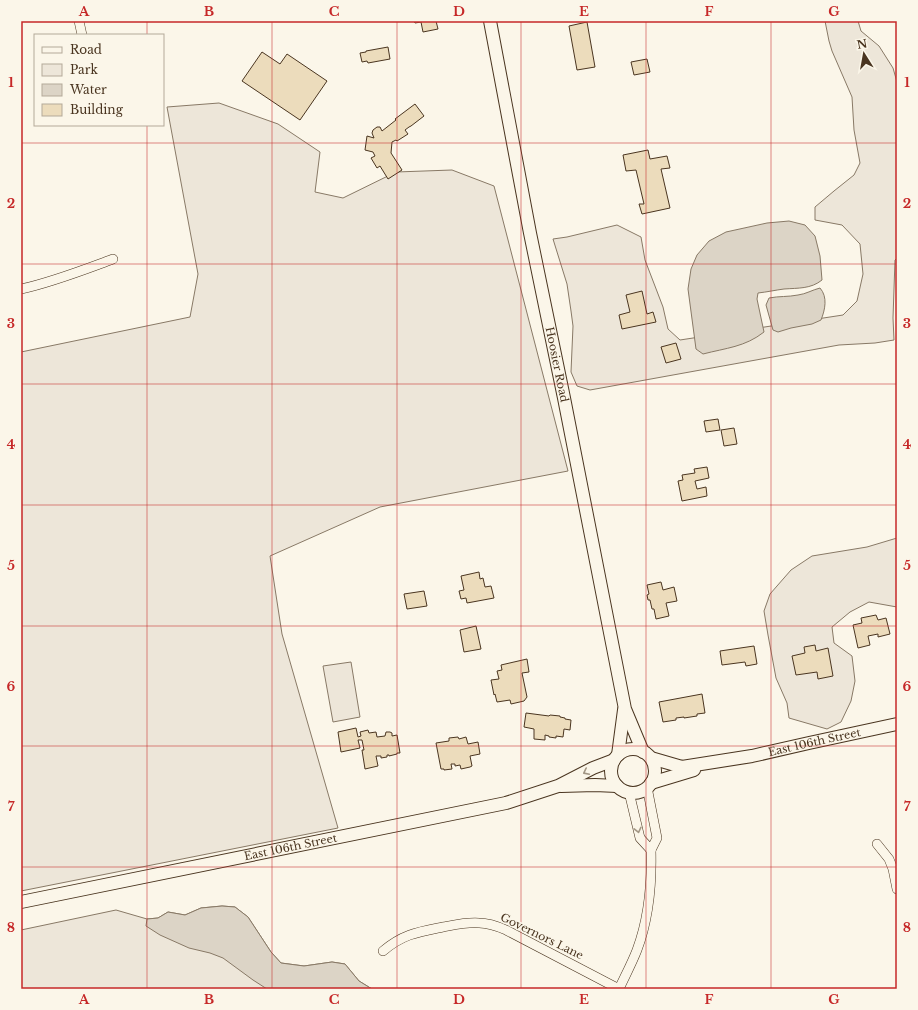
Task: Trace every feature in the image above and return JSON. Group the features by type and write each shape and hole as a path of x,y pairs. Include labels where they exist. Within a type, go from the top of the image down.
{"street":[{"path":"79,21 82,34"},
{"name":"Hoosier Road","path":"490,21 530,233 567,411 625,709 647,755"},
{"path":"21,289 52,281 114,259"},
{"name":"Hoosier Road","path":"616,757 625,709"},
{"name":"East 106th Street","path":"647,755 682,767 732,760 897,724"},
{"path":"632,749 639,750 647,755 654,765 655,772 649,785 639,792 624,791 617,786 614,782 611,770 616,757 625,751 632,749"},
{"name":"East 106th Street","path":"21,902 506,803 558,786 616,757"},
{"name":"East 106th Street","path":"649,785 732,760"},
{"path":"619,989 637,950 644,928 650,895 652,872 651,850 657,838 649,785"},
{"name":"East 106th Street","path":"558,786 617,786"},
{"path":"629,792 640,838 651,850"},
{"path":"877,844 891,864 897,889"},
{"name":"Governors Lane","path":"383,950 415,932 464,923 494,925 619,989"}],"green space":[{"path":"825,21 858,21 861,31 879,46 893,68 897,82 897,258 895,260 893,318 894,340 875,343 839,345 590,390 577,386 571,372 573,326 567,284 553,239 617,225 641,237 645,260 663,307 668,329 680,340 843,315 857,301 863,274 860,244 842,225 815,220 815,207 854,175 860,163 854,130 852,97 832,51"},
{"path":"219,103 278,124 320,152 315,192 343,198 396,172 452,170 494,186 568,471 380,507 270,556 282,634 338,828 21,891 21,352 190,317 198,274 167,107"},
{"path":"897,538 897,607 869,602 850,612 832,627 834,643 852,656 855,681 851,701 841,722 827,729 789,718 787,703 776,678 764,611 770,594 791,570 812,556 867,547"},
{"path":"351,662 360,717 333,722 323,666"},
{"path":"222,906 235,907 248,917 271,952 281,963 304,966 332,962 345,964 359,981 372,989 21,989 21,930 116,910 147,919 158,918 168,912 185,915 201,908"}],"water":[{"path":"789,221 805,225 815,236 820,256 822,280 804,288 758,293 757,299 764,332 742,344 703,354 696,349 688,289 691,269 697,255 709,241 726,232 767,223"},
{"path":"820,288 825,299 825,308 821,320 812,324 778,332 773,330 766,305 769,298 791,296"},
{"path":"222,906 235,907 248,917 271,952 281,963 304,966 332,962 345,964 359,981 372,989 267,989 223,958 189,948 160,935 146,926 147,919 158,918 168,912 185,915 201,908"}],"building":[{"path":"414,21 436,21 438,29 423,32 421,22 415,23"},
{"path":"587,22 595,67 577,70 569,26"},
{"path":"388,47 390,59 368,63 367,61 362,62 360,53"},
{"path":"262,52 280,64 287,54 327,81 300,120 242,81"},
{"path":"647,59 650,72 634,75 631,62"},
{"path":"415,104 424,116 405,130 408,134 397,141 392,142 391,153 402,170 388,179 380,166 377,168 371,158 375,156 373,152 365,150 367,136 374,138 372,133 373,130 380,127 382,131"},
{"path":"648,150 650,159 667,156 670,168 661,169 670,208 642,214 639,204 644,204 636,170 626,171 623,155"},
{"path":"642,291 647,314 653,312 656,322 622,329 619,315 630,312 626,295"},
{"path":"676,343 681,359 666,363 661,347"},
{"path":"718,419 720,430 706,432 704,421"},
{"path":"734,428 737,444 724,446 721,430"},
{"path":"707,467 709,478 695,481 697,489 706,487 707,496 682,501 678,481 683,480 682,475 695,473 694,469"},
{"path":"479,572 480,579 483,578 485,587 491,586 494,598 467,603 466,598 461,599 459,591 464,590 461,576"},
{"path":"661,582 663,590 674,587 677,601 666,603 669,616 656,619 654,609 652,609 650,600 648,600 647,595 649,594 647,585"},
{"path":"424,591 427,606 407,609 404,594"},
{"path":"876,615 878,620 886,618 890,634 878,637 878,634 868,636 870,645 858,648 853,625 862,623 861,618"},
{"path":"476,626 481,649 464,652 460,630"},
{"path":"815,645 816,651 828,648 833,676 818,679 817,672 796,675 792,656 805,653 804,647"},
{"path":"754,646 757,664 746,666 745,662 722,665 720,651"},
{"path":"527,659 529,672 522,673 527,697 524,701 511,704 510,700 497,702 491,680 499,679 497,671 502,670 501,665"},
{"path":"702,694 705,713 697,714 697,716 676,718 676,720 663,722 659,702"},
{"path":"526,713 560,716 571,720 570,730 564,729 563,737 556,736 556,738 545,735 545,740 534,739 534,729 524,727"},
{"path":"356,728 358,737 361,736 360,732 368,730 369,733 376,732 377,737 385,736 386,732 392,733 392,736 397,735 400,753 389,756 387,755 387,757 381,758 381,756 376,756 378,766 365,769 362,740 358,740 360,748 341,752 338,732"},
{"path":"458,737 459,739 466,737 468,744 478,742 480,754 470,756 472,766 470,767 461,769 460,765 455,766 455,764 451,764 452,769 441,769 436,743 449,741 449,738"}]}
